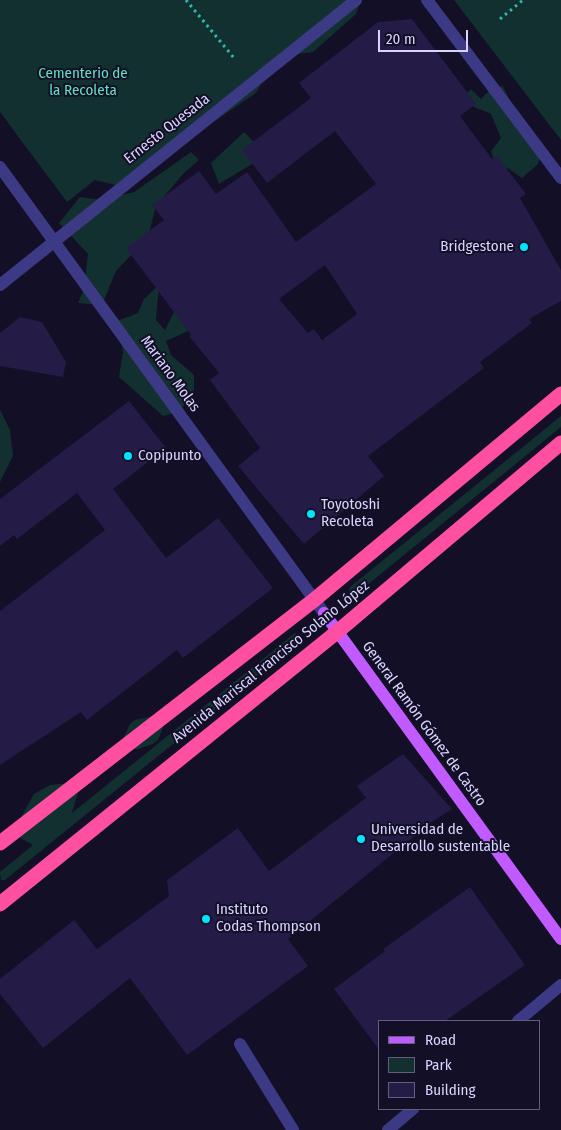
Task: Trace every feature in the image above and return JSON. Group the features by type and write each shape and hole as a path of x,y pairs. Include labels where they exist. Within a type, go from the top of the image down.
{"highway":[{"name":"Avenida Mariscal Francisco Solano López","path":"0,843 314,600 561,394"},
{"name":"Avenida Mariscal Francisco Solano López","path":"0,904 337,632 561,442"}],"main road":[{"name":"General Ramón Gómez de Castro","path":"324,613 561,940"}],"street":[{"name":"Ernesto Quesada","path":"0,285 356,0"},
{"path":"427,0 561,178"},
{"name":"Mariano Molas","path":"0,167 314,600"},
{"name":"General Ramón Gómez de Castro","path":"314,600 324,613"},
{"path":"519,1020 561,985"},
{"path":"240,1044 293,1130"},
{"path":"388,1130 412,1110"}],"path":[{"path":"186,0 234,58"},
{"path":"500,19 523,0"}],"green space":[{"name":"Cementerio de la Recoleta","path":"0,0 361,0 356,14 313,52 276,57 256,93 138,173 115,185 95,180 67,202 0,112"},
{"path":"454,0 561,0 561,140"},
{"path":"503,86 542,151 538,164 522,178 509,169 495,164 491,151 501,138 491,114 460,101 471,89 481,99 492,88"},
{"path":"244,132 267,155 219,184 211,163"},
{"path":"191,152 199,160 184,173 156,206 148,237 116,271 102,305 78,303 84,289 88,254 59,223 80,197 102,200 134,192"},
{"path":"159,285 156,320 165,330 174,312 189,314 206,323 166,341 171,355 194,375 194,391 179,412 163,416 119,377 123,352 117,321 138,313 144,299"},
{"path":"0,410 10,430 13,456 0,482"},
{"path":"561,416 561,427 355,595 349,592 350,587"},
{"path":"295,633 299,636 299,642 5,880 1,880 0,872 33,845 20,838 16,826 34,794 50,785 69,783 79,789 72,813"},
{"path":"153,716 163,722 163,728 158,740 153,744 138,749 132,749 122,741 130,724 135,720"}],"building":[{"path":"412,19 476,104 460,116 492,159 497,156 526,194 520,198 561,270 561,301 529,319 532,323 480,362 484,368 368,456 384,476 304,544 238,466 260,448 210,380 219,373 189,336 191,335 126,248 164,220 152,205 199,171 216,194 247,172 296,242 376,184 335,131 267,183 242,150 311,98 299,83 378,22","holes":["325,265 357,314 322,340 314,329 308,333 279,299"]},
{"path":"20,317 42,322 66,362 63,377 0,366 0,333"},
{"path":"129,401 166,448 113,489 166,558 218,518 273,588 183,658 177,650 87,720 81,712 0,765 0,611 105,530 77,493 17,539 14,535 0,546 0,499"},
{"path":"403,754 452,809 433,821 288,939 308,966 187,1055 130,978 43,1048 0,994 0,979 74,920 97,949 169,896 167,880 238,828 269,871 366,798 357,786"},
{"path":"470,887 525,965 446,1020 378,1020 378,1048 334,989 385,951 383,949"}],"place":[{"name":"Bridgestone","path":"524,247"},
{"name":"Copipunto","path":"128,456"},
{"name":"Toyotoshi Recoleta","path":"311,514"},
{"name":"Universidad de Desarrollo sustentable","path":"361,839"},
{"name":"Instituto Codas Thompson","path":"206,919"}]}
